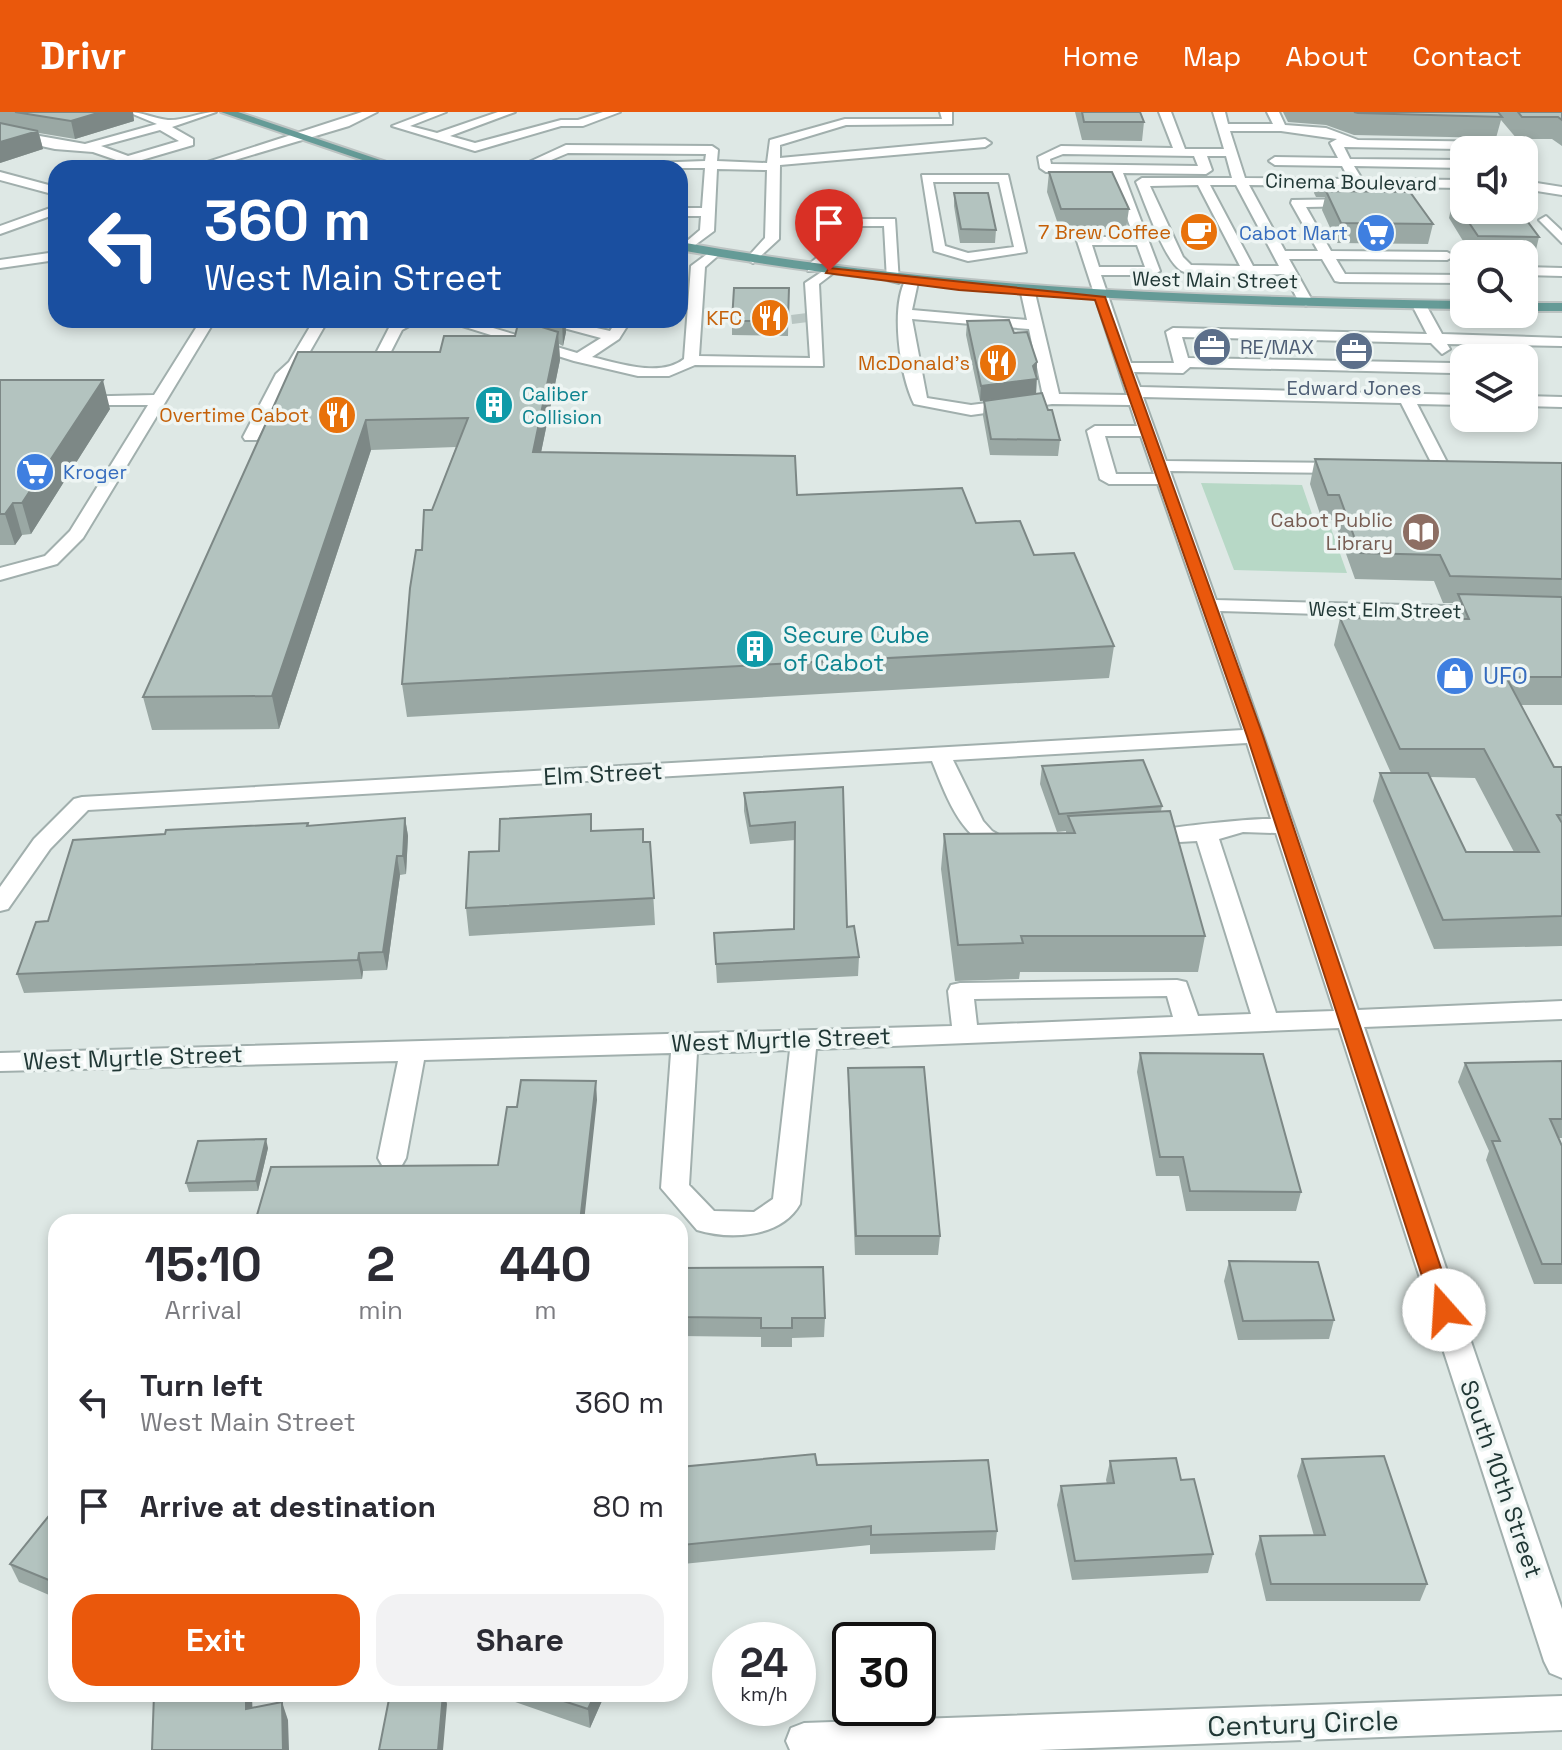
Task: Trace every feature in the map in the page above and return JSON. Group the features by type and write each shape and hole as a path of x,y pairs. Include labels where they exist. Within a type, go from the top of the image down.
{"main road":[{"path":"227,112 373,160"},
{"name":"West Main Street","path":"688,248 902,281 1028,293 1450,305"},
{"path":"1538,307 1562,307"}],"street":[{"path":"134,112 165,125 189,142 128,160 89,146 165,125 210,112"},
{"path":"223,160 302,137 371,112"},
{"path":"440,112 398,126 475,147 561,123"},
{"path":"437,137 509,112"},
{"path":"535,116 579,124 614,112"},
{"path":"821,112 822,128"},
{"path":"753,259 772,239 774,143 845,122 948,122 946,112"},
{"path":"1165,112 1180,152"},
{"path":"1219,112 1239,179 1306,302"},
{"path":"1273,112 1281,128"},
{"path":"1224,127 1326,132 1358,143"},
{"path":"1501,129 1507,136"},
{"path":"0,133 70,148 94,148"},
{"path":"1269,142 1450,146"},
{"path":"688,164 710,167 775,164 985,143"},
{"path":"1336,143 1357,182"},
{"path":"541,160 566,149 712,150 707,231 688,244"},
{"path":"1199,152 1206,170 1046,168 1044,157 1061,150 1199,152 1233,153"},
{"path":"142,156 156,160"},
{"path":"1275,161 1450,164"},
{"path":"1093,271 1153,271 1115,169"},
{"path":"0,176 48,189"},
{"path":"926,178 1004,178 1021,249 961,259 939,248 926,178"},
{"name":"Cinema Boulevard","path":"1248,269 1186,268 1177,259 1142,182 1239,179 1450,184"},
{"path":"1202,181 1248,269 1290,270"},
{"path":"1396,183 1411,204"},
{"path":"1538,184 1559,189"},
{"path":"1368,203 1297,203 1340,278 1450,279"},
{"path":"688,212 708,212"},
{"path":"0,230 48,213"},
{"path":"1546,220 1562,239"},
{"path":"813,268 832,252 831,222 890,222 920,401 946,409 981,412 1052,399 1135,396 1450,400"},
{"name":"South 10th Street","path":"1141,241 1084,241 1100,297 1255,736 1346,1018 1562,1661"},
{"path":"1438,243 1450,258"},
{"path":"477,328 624,370 653,372 687,366 691,360 698,266 714,253"},
{"path":"1281,255 1447,256"},
{"path":"0,264 48,257"},
{"path":"959,287 961,259"},
{"path":"691,360 818,363 812,283 829,271"},
{"path":"1538,271 1562,272"},
{"path":"721,360 797,354 801,350 800,318 813,293"},
{"path":"1028,293 1052,399"},
{"path":"1419,305 1450,364"},
{"path":"904,314 1037,325"},
{"path":"0,574 51,560 77,534 203,328"},
{"path":"251,437 284,374 295,365 316,328"},
{"path":"295,365 377,366 396,328"},
{"path":"578,328 614,336"},
{"path":"579,358 614,336 619,328"},
{"path":"1125,367 1183,368 1173,332 1562,342"},
{"path":"1182,362 1450,368"},
{"path":"1395,469 1443,470 1407,399"},
{"path":"63,400 159,400"},
{"path":"1538,401 1562,402"},
{"path":"1148,431 1095,431 1109,479 1163,473 1364,469"},
{"name":"West Elm Street","path":"1207,605 1500,613"},
{"name":"Elm Street","path":"0,904 42,844 82,804 1255,736"},
{"path":"940,754 966,811 990,844 1030,845"},
{"path":"1120,839 1209,833 1228,828 1284,826"},
{"path":"1209,833 1207,837 1266,1022"},
{"path":"966,1034 960,991 1177,988 1188,1024"},
{"name":"West Myrtle Street","path":"0,1062 804,1041 1562,1010"},
{"path":"685,1043 675,1188 707,1222 759,1223 786,1204 804,1041"},
{"path":"392,1158 413,1049"},
{"name":"Century Circle","path":"804,1741 1562,1713"}],"green space":[{"path":"1201,483 1302,485 1312,514 1328,520 1347,573 1234,570"}],"building":[{"path":"15,112 101,112 71,121"},
{"path":"1082,112 1140,112 1144,122 1084,122"},
{"path":"1354,112 1498,112 1502,117 1358,113"},
{"path":"1518,112 1562,112 1562,120 1558,117 1522,117"},
{"path":"0,123 38,131 0,142"},
{"path":"1049,172 1112,172 1129,209 1061,209"},
{"path":"1316,186 1369,187 1371,190 1318,190"},
{"path":"1326,191 1410,192 1433,224 1341,223"},
{"path":"954,193 988,193 996,230 961,229"},
{"path":"1470,224 1529,224 1539,237 1478,236"},
{"path":"734,288 789,288 788,321 732,321"},
{"name":"McDonald's","path":"1009,320 1014,333 1027,332 1037,362 1033,366 1037,379 981,386 967,321"},
{"path":"517,328 545,328 558,332 533,452 795,456 797,495 962,488 976,523 1020,521 1034,555 1074,553 1114,646 402,684 410,588 416,550 422,550 424,510 432,510 468,418 366,420 272,696 143,697 298,352 440,352 444,336 515,336"},
{"path":"0,380 103,380 22,503 13,503 5,514 0,514"},
{"path":"1042,393 1048,410 1052,410 1060,440 991,439 984,401"},
{"path":"1315,459 1562,463 1562,579 1450,576 1440,555 1360,553 1339,495 1328,495"},
{"path":"1458,594 1562,597 1562,677 1506,677 1554,767 1562,767 1562,815 1557,815 1562,823 1562,916 1443,920 1380,773 1428,773 1466,852 1539,852 1484,749 1400,749 1340,618 1469,619"},
{"path":"1143,760 1162,806 1059,814 1042,766"},
{"path":"843,787 847,927 854,926 859,957 716,964 714,933 794,929 795,822 750,826 744,793"},
{"path":"1170,811 1205,936 1021,936 1023,943 958,945 944,834 1075,833 1068,816"},
{"path":"591,814 591,831 643,829 643,842 650,842 654,898 466,908 469,852 499,851 500,819"},
{"path":"405,818 403,856 397,856 383,952 359,953 358,960 17,974 36,922 48,921 73,840 165,834 166,830 308,823 307,826"},
{"path":"1140,1053 1263,1054 1301,1192 1190,1191 1183,1157 1160,1157"},
{"path":"1562,1061 1562,1119 1550,1119 1562,1146 1562,1264 1542,1264 1492,1141 1500,1141 1465,1063"},
{"path":"924,1067 940,1236 856,1236 848,1068"},
{"path":"521,1080 596,1081 581,1214 257,1214 271,1167 498,1165 507,1107 517,1107"},
{"path":"266,1139 256,1181 186,1183 198,1141"},
{"path":"1229,1261 1318,1262 1334,1320 1243,1321"},
{"path":"823,1267 825,1318 792,1318 792,1328 761,1328 761,1318 688,1317 688,1268"},
{"path":"815,1454 817,1465 988,1460 997,1531 871,1535 871,1526 688,1544 688,1466"},
{"path":"1384,1456 1427,1584 1271,1584 1260,1536 1325,1535 1302,1459"},
{"path":"1176,1458 1181,1480 1194,1479 1213,1554 1075,1561 1061,1486 1114,1483 1110,1461"},
{"path":"48,1517 48,1580 10,1564"},
{"path":"154,1702 246,1702 246,1709 282,1702 283,1750 152,1750"},
{"path":"388,1702 442,1702 438,1750 379,1750"},
{"path":"567,1702 591,1702 588,1709"}],"tunnel":[{"path":"799,314 800,323"}],"place":[{"name":"7 Brew Coffee","path":"1199,232"},
{"name":"Cabot Mart","path":"1376,233"},
{"name":"KFC","path":"770,318"},
{"name":"RE/MAX","path":"1212,347"},
{"name":"Edward Jones","path":"1354,351"},
{"name":"McDonald's","path":"998,363"},
{"name":"Caliber Collision","path":"494,405"},
{"name":"Overtime Cabot","path":"337,415"},
{"name":"Kroger","path":"35,472"},
{"name":"Cabot Public Library","path":"1421,532"},
{"name":"Secure Cube of Cabot","path":"755,649"},
{"name":"UFO","path":"1455,676"}],"route":[{"path":"829,271 959,287 1100,297 1255,736 1444,1310"}]}
